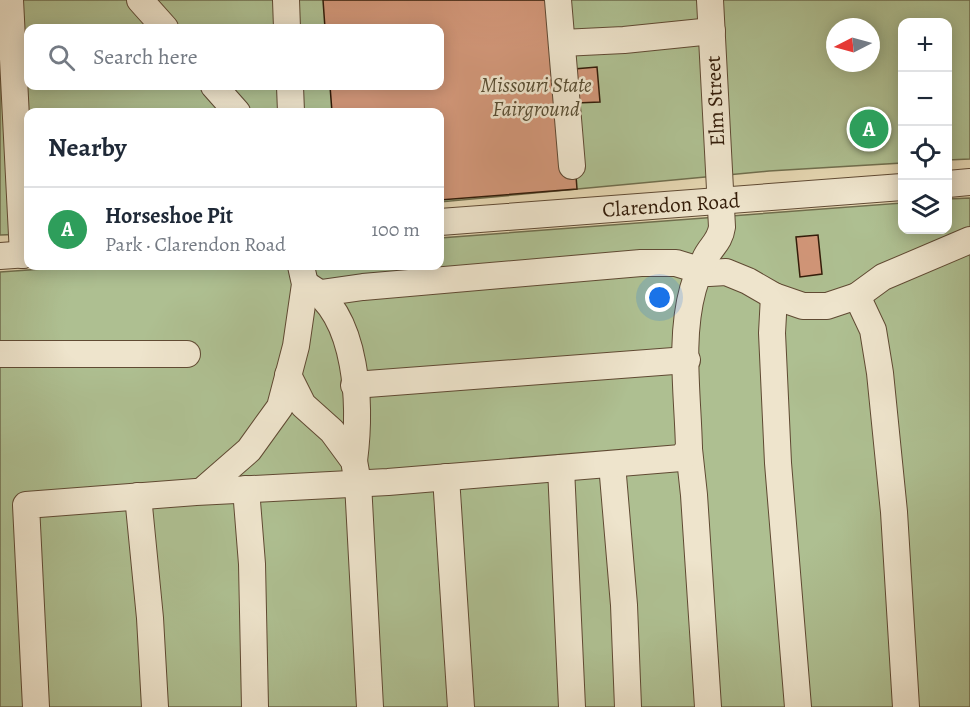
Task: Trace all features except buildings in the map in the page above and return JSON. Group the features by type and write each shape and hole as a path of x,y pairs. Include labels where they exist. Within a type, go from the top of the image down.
{"street":[{"path":"10,0 23,172 17,255"},
{"path":"140,0 161,24"},
{"path":"286,0 287,24"},
{"path":"558,0 572,166"},
{"name":"Elm Street","path":"708,707 689,449 686,327 693,289 705,257 718,242 722,232 710,0"},
{"path":"562,44 712,31"},
{"path":"218,90 233,108"},
{"path":"290,90 291,108"},
{"path":"952,184 970,182"},
{"name":"Clarendon Road","path":"444,222 898,187"},
{"path":"309,281 363,287 641,262 676,263 709,273 726,272 774,296 803,306 827,306 857,296 883,277 970,240"},
{"path":"945,250 959,254 970,264"},
{"path":"201,491 249,450 280,407 296,346 309,281"},
{"path":"309,281 345,331 353,365 357,434 356,472 370,707"},
{"path":"774,296 772,333 778,463 798,707"},
{"path":"857,296 873,330 880,373 894,512 906,707"},
{"path":"0,354 187,354"},
{"path":"354,385 687,360"},
{"path":"288,375 303,405 332,431 356,472"},
{"path":"36,707 26,505 246,489 356,472 446,477 681,459 689,449"},
{"path":"612,464 624,605 628,707"},
{"path":"561,468 572,707"},
{"path":"446,477 461,707"},
{"path":"246,489 252,564 255,707"},
{"path":"138,496 150,618 155,707"}],"green space":[{"name":"Missouri State Fairground","path":"0,0 970,0 970,159 952,160 952,18 898,18 898,163 769,171 444,202 444,108 24,108 24,234 0,235"},
{"path":"970,198 970,707 0,707 0,272 28,270 444,270 444,238 898,203 898,234 952,234 952,199"}],"place":[{"name":"Horseshoe Pit","path":"869,129"}]}
